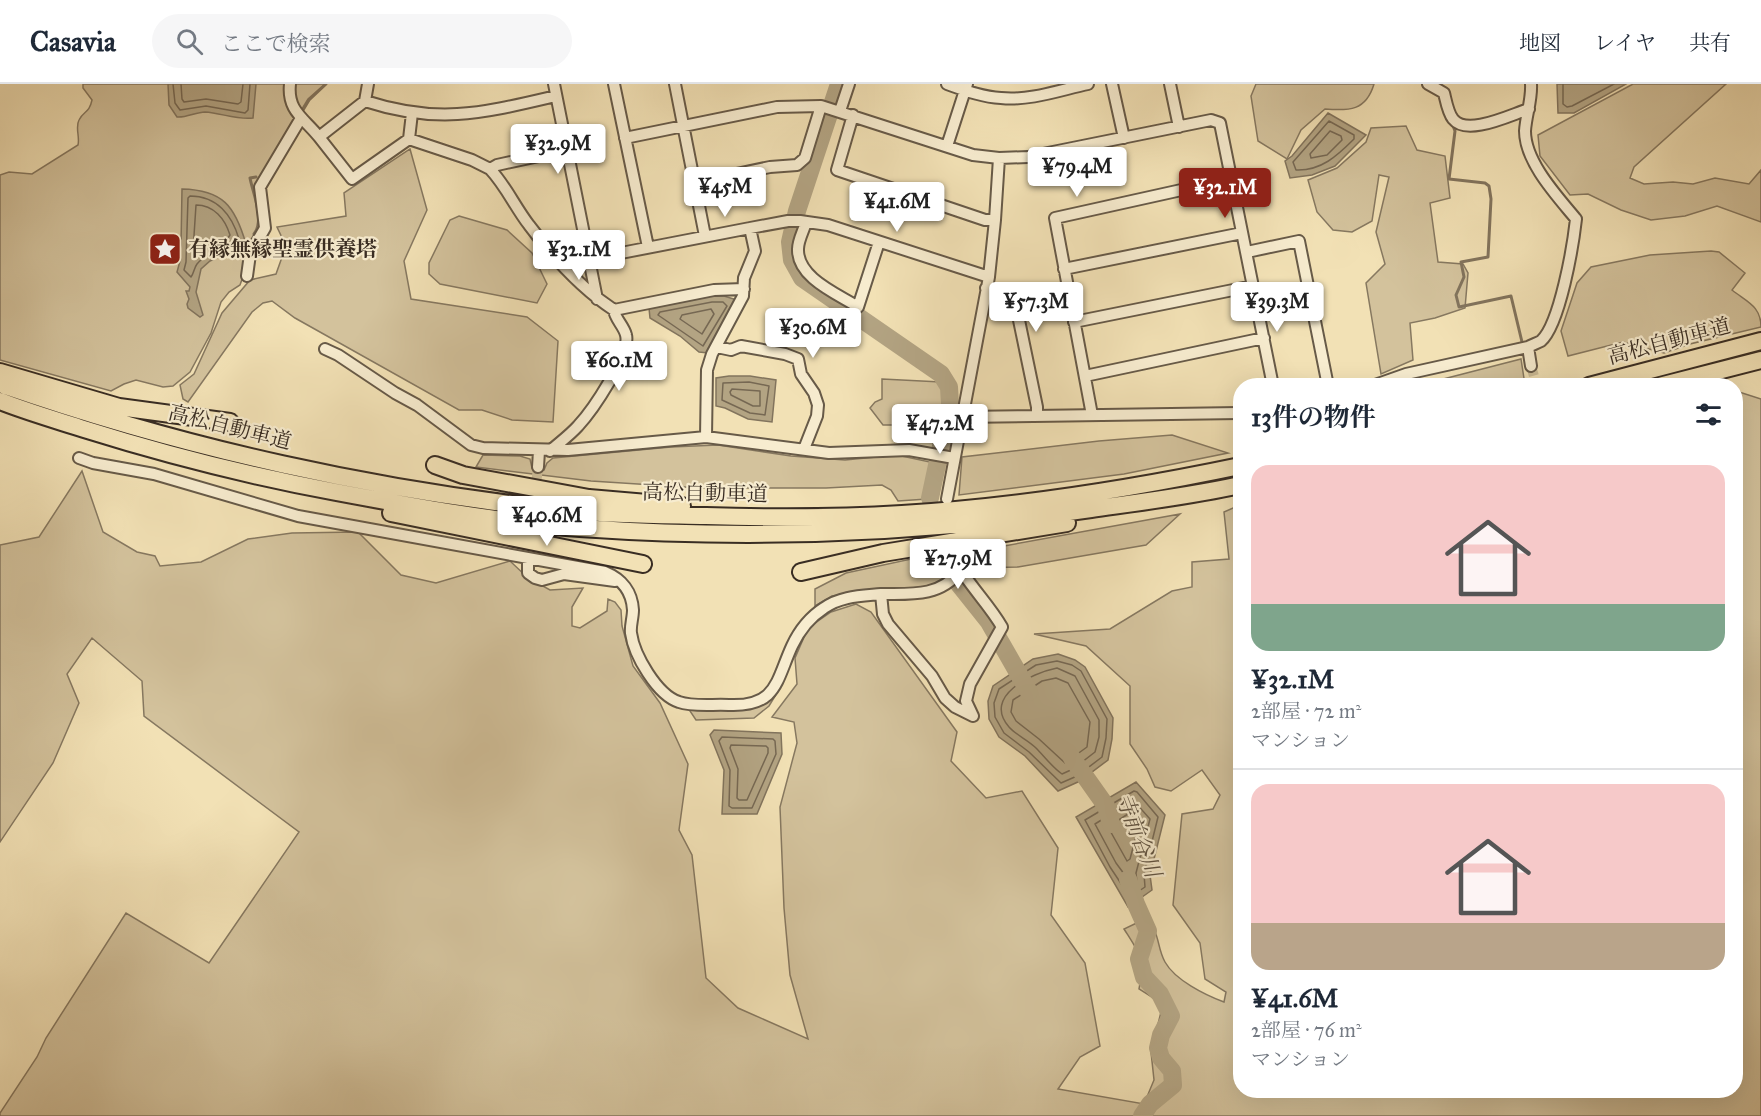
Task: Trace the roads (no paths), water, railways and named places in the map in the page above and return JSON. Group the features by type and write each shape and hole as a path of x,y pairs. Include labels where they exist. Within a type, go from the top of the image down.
{"highway":[{"name":"高松自動車道","path":"1620,378 1761,341"},
{"name":"高松自動車道","path":"1690,378 1761,360"},
{"path":"0,372 119,407 230,422"},
{"name":"高松自動車道","path":"0,384 132,426 289,465 485,501 577,511 760,518 901,514 1035,501 1233,467"},
{"name":"高松自動車道","path":"0,401 128,442 220,468 286,483 399,504 554,525 686,534 848,533 967,525 1211,492 1233,487"},
{"path":"435,465 463,475 589,498 680,505 760,518"},
{"path":"286,483 344,504 643,564"},
{"path":"801,573 883,553 1040,529 1211,492"}],"street":[{"path":"290,84 289,94 292,108 319,137 352,179 409,139 412,113"},
{"path":"319,137 365,101 368,84"},
{"path":"554,84 597,299"},
{"path":"614,84 648,247"},
{"path":"675,84 705,236"},
{"path":"694,183 770,167 797,165 805,158 831,108 849,84"},
{"path":"947,84 966,87 984,96 1002,99 1024,98 1089,84"},
{"path":"1112,84 1124,138"},
{"path":"1170,84 1179,127"},
{"path":"1428,84 1444,93 1451,117 1456,123 1464,125 1484,124 1529,109"},
{"path":"1395,378 1528,347 1542,340 1551,325 1560,300 1572,250 1576,219 1529,155 1525,134 1531,84"},
{"path":"947,146 966,87"},
{"path":"365,101 412,113 459,115 556,96"},
{"path":"625,138 777,107 831,108 973,155 999,158 1028,157 1211,120 1220,123 1272,378"},
{"path":"853,115 837,170 985,220 996,220"},
{"path":"247,276 250,254 265,228 260,187 301,118"},
{"path":"409,139 472,160 489,169 503,183 528,225 585,289 614,310 627,335 623,355 617,369 578,426 544,451 538,466"},
{"path":"489,169 497,165 567,150"},
{"path":"947,499 945,457 961,417 987,283 996,220 999,158"},
{"path":"1092,415 1054,218 1231,179"},
{"path":"590,259 788,221 828,225 879,242 987,283 1014,296 1037,416"},
{"path":"803,222 798,248 799,258 804,268 811,277 858,307 879,242"},
{"path":"706,437 707,370 712,354 743,296 744,278 755,251 750,228"},
{"path":"1064,269 1242,233"},
{"path":"1246,252 1299,242 1326,378"},
{"path":"1074,322 1253,286"},
{"path":"614,310 714,290 744,289"},
{"path":"1085,375 1264,339"},
{"path":"717,347 731,350 741,346 785,354 798,359 801,374 814,393 818,405 817,416 804,449"},
{"path":"1528,347 1531,366"},
{"path":"325,350 338,355 417,405 471,445 544,451 593,449 706,437 829,453 909,450 945,457"},
{"path":"961,417 1233,413"},
{"path":"79,458 93,463 154,474 298,516 605,572 614,576 630,593 633,610 631,633 642,662 657,687 668,698 681,703 752,704 775,687 792,645 808,620 825,607 848,597 928,593 956,575"},
{"path":"881,594 883,614 888,624 932,676 945,698 955,707 973,716 966,701 970,684 1002,627 992,610 956,575 952,553"},
{"path":"528,563 528,573 542,580 564,574 621,582"}],"water":[{"path":"168,84 256,84 253,118 205,112 177,117 169,105"},
{"path":"1557,84 1626,84 1574,113 1558,113"},
{"path":"1328,113 1366,135 1335,166 1312,175 1290,178 1285,161 1292,156"},
{"path":"182,189 208,193 225,203 232,210 246,244 210,261 201,269 196,292 203,315 200,317 188,308 189,299 186,291 189,291 190,287 177,272 181,245"},
{"path":"711,296 724,296 737,300 708,353 699,352 680,336 650,318 649,308"},
{"path":"729,376 776,380 772,422 748,419 716,406 716,378"},
{"path":"1058,654 1075,660 1085,667 1113,718 1108,760 1080,781 1058,791 1025,756 999,737 989,719 988,701 993,686 1033,659"},
{"path":"714,730 781,733 782,754 757,814 722,814 724,770 710,735"},
{"path":"1136,782 1165,815 1150,875 1152,890 1128,907 1076,817"}],"waterway":[{"path":"303,110 309,100 326,84"},
{"name":"寺前谷川","path":"839,84 797,211 790,242 792,260 802,278 941,374 949,387 950,404 930,498"},
{"path":"1452,123 1455,131 1449,179 1485,183 1489,186 1491,199 1488,257 1461,262 1464,277 1456,295 1459,307 1511,296 1522,342"},
{"path":"254,234 258,214 250,178 256,177"},
{"name":"寺前谷川","path":"934,553 989,622 1029,692"},
{"name":"寺前谷川","path":"1072,758 1106,806 1111,824"},
{"name":"寺前谷川","path":"1128,879 1148,931 1139,959 1144,977 1160,994 1171,1016 1161,1035 1158,1048 1161,1058 1172,1071 1173,1085 1150,1104 1142,1116"}],"tunnel":[{"path":"1531,366 1535,378"},
{"path":"533,512 538,467"}],"place":[{"name":"有縁無縁聖霊供養塔","path":"165,249"}]}
